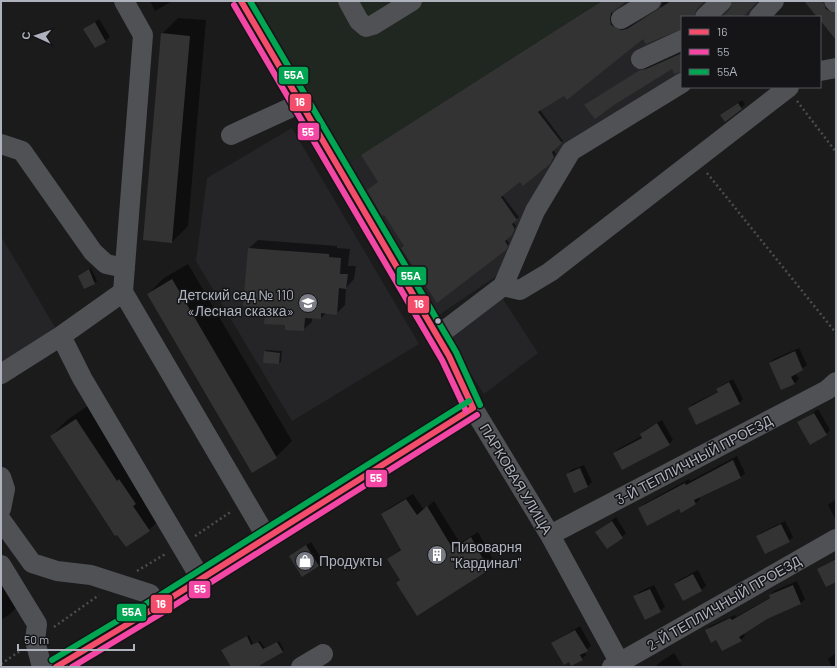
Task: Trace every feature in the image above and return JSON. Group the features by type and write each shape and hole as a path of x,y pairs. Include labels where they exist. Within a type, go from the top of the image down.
{"street":[{"path":"124,1 143,35 123,292 267,538"},
{"name":"ПАРКОВАЯ УЛИЦА","path":"241,1 436,337 449,356 473,408 550,535 618,666"},
{"path":"348,1 359,21 366,27 372,25 412,1"},
{"path":"706,16 722,1"},
{"path":"760,16 774,1"},
{"path":"641,59 681,40"},
{"path":"821,71 836,68"},
{"path":"436,337 503,286 535,212 571,151 681,84"},
{"path":"503,286 520,290 550,272 788,88"},
{"path":"231,135 301,104"},
{"path":"1,144 22,151 93,252 106,264 125,268"},
{"path":"1,374 61,336 123,292"},
{"path":"61,336 82,378 201,579"},
{"name":"3-Й ТЕПЛИЧНЫЙ ПРОЕЗД","path":"550,535 833,387"},
{"path":"56,667 158,606 473,408"},
{"path":"1,477 6,489 1,509"},
{"path":"1,520 32,563 56,571 91,575 150,594 158,606"},
{"name":"2-Й ТЕПЛИЧНЫЙ ПРОЕЗД","path":"618,666 836,539"},
{"path":"1,565 37,624 35,641 42,667"},
{"path":"301,667 323,654"}],"path":[{"path":"788,88 836,152"},
{"path":"696,160 836,333"}],"shaded area":[{"path":"252,1 602,1 347,164"},
{"path":"602,1 766,1 751,16 681,16 681,74 576,137 508,262 495,277 436,317 347,164"},
{"name":"Детский сад № 110 «Лесная сказка»","path":"292,128 419,344 292,421 196,261 207,178"},
{"path":"1,236 56,329 1,362"},
{"path":"501,296 538,353 484,394 445,336"}],"building":[{"path":"602,1 627,1 611,13 611,25 621,30 627,29 671,1 705,1 697,9 694,16 681,16 681,29 646,44 643,39 567,100 564,96 538,112 562,143 552,152 554,157 550,164 523,186 520,182 501,197 517,220 512,224 515,229 512,235 505,241 508,246 506,250 437,303 401,248 404,246 384,215 382,216 367,190 378,182 361,155"},
{"path":"733,1 758,1 744,16 723,16 730,9"},
{"path":"804,1 823,1 826,9 836,14 836,40 821,21 821,16 816,16"},
{"path":"95,22 106,42 95,48 83,29"},
{"path":"161,33 190,36 172,243 143,240"},
{"path":"681,53 681,72 674,74 672,69 614,105 595,119 584,105 640,70 646,69"},
{"path":"738,103 742,109 725,122 720,115"},
{"path":"248,248 329,254 329,257 341,258 340,274 348,274 346,289 339,288 337,315 321,313 321,319 305,318 304,331 285,330 285,325 264,324 265,314 256,314 257,307 243,306"},
{"path":"89,269 95,284 84,289 78,276"},
{"path":"172,279 277,458 252,473 147,294"},
{"path":"264,351 280,353 279,364 263,363"},
{"path":"795,351 803,370 791,377 795,384 781,390 769,363"},
{"path":"729,382 740,404 696,425 688,408 718,392 716,389"},
{"path":"814,413 827,435 810,445 797,422"},
{"path":"76,419 117,481 119,479 136,504 133,506 150,531 126,547 117,535 115,536 50,436"},
{"path":"657,423 670,445 622,470 613,453 642,438 640,434"},
{"path":"733,460 741,478 694,500 696,504 681,513 679,509 647,526 638,508"},
{"path":"580,468 588,487 574,493 566,474"},
{"name":"Пивоварня \"Кардинал\"","path":"406,499 417,515 427,506 453,549 471,537 489,570 417,616 396,583 400,580 387,559 401,550 381,514"},
{"path":"612,521 623,538 607,549 595,532"},
{"path":"781,524 790,542 765,554 756,536"},
{"path":"306,545 319,566 302,577 289,556"},
{"path":"836,559 836,582 826,587 817,569"},
{"path":"693,574 702,591 683,601 674,584"},
{"path":"793,585 801,604 767,619 739,637 742,641 722,651 716,640 711,643 705,630 730,618 732,620 770,598 769,595"},
{"path":"650,589 661,612 645,620 633,596"},
{"path":"575,630 588,651 580,655 583,660 571,666 569,662 564,665 551,643"},
{"path":"247,636 251,645 258,642 263,649 277,642 283,652 257,667 231,667 221,650"}],"transit line":[{"name":"16","path":"241,1 449,356 473,408"},
{"name":"55А","path":"250,1 456,352 480,405"},
{"name":"55","path":"234,5 442,360 466,411"},
{"name":"55А","path":"52,660 154,599 469,401"},
{"name":"16","path":"56,667 158,606 473,408"},
{"name":"55","path":"72,667 162,613 477,415"}],"place":[{"name":"Детский сад № 110 «Лесная сказка»","path":"308,303"},
{"name":"Пивоварня \"Кардинал\"","path":"437,555"},
{"name":"Продукты","path":"305,561"}]}
